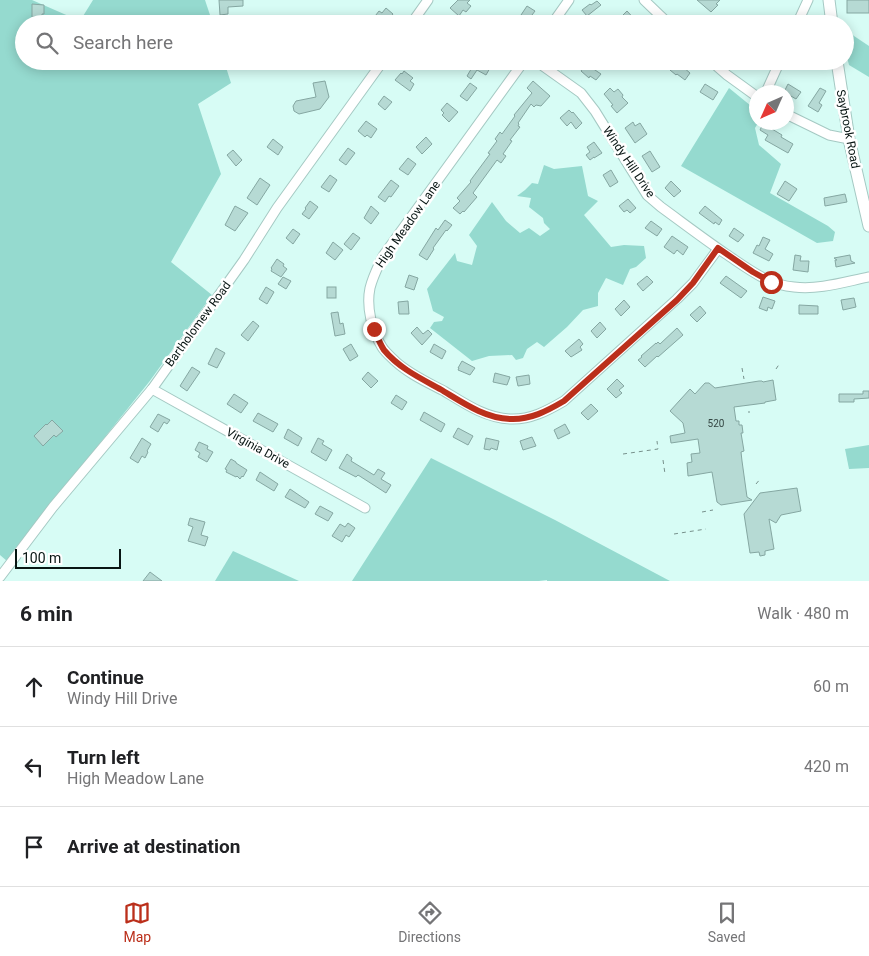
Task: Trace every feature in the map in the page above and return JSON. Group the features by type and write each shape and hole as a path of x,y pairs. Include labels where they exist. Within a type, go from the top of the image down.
{"main road":[{"path":"829,0 831,15"},
{"name":"Saybrook Road","path":"838,70 849,139 869,226"}],"street":[{"path":"417,15 428,0"},
{"path":"558,15 569,0"},
{"path":"644,0 660,15"},
{"path":"802,15 808,0"},
{"name":"Bartholomew Road","path":"0,577 53,507 152,389 244,260 277,208 377,70"},
{"name":"High Meadow Lane","path":"517,70 383,256 375,272 370,290 370,311 374,329 383,348 396,362 475,409 493,416 511,419 531,417 547,411 564,401 677,300 693,283 718,248"},
{"name":"Windy Hill Drive","path":"548,70 581,94 595,111 648,195 661,207 753,272 771,282 792,287 809,288 869,277"},
{"path":"721,70 749,91"},
{"path":"769,85 776,70"},
{"path":"794,118 829,135 849,139"},
{"name":"Virginia Drive","path":"152,389 365,508"}],"path":[{"path":"776,369 780,362"},
{"path":"742,368 744,379"},
{"path":"623,454 658,450 657,441"},
{"path":"662,460 665,474"},
{"path":"756,484 761,478"},
{"path":"702,512 713,510"},
{"path":"674,534 706,530"}],"green space":[{"path":"0,0 32,0 66,15 15,15 15,70 227,70 231,83 198,104 221,174 171,262 212,295 149,382 7,561 0,555"},
{"path":"93,0 205,0 210,15 84,15"},
{"path":"854,36 869,46 869,77 854,68"},
{"path":"729,88 749,104 749,130 755,130 759,145 781,164 770,193 828,226 835,232 833,241 817,243 681,166"},
{"path":"544,165 554,169 582,166 588,196 598,201 584,215 611,247 624,245 644,246 646,258 636,267 630,269 623,285 606,278 598,293 598,306 583,310 544,347 537,342 527,349 523,358 516,360 512,355 489,356 472,361 430,328 434,322 442,321 444,317 433,311 427,289 455,253 457,261 472,265 477,246 469,235 492,202 506,221 520,233 529,228 540,236 550,229 544,223 543,218 529,207 531,198 517,196 532,183 538,184"},
{"path":"869,445 869,468 849,469 845,449"},
{"path":"431,458 555,520 670,581 352,581"},
{"path":"233,551 299,581 215,581"}],"building":[{"path":"219,0 243,0 243,6 228,7 228,14 220,15"},
{"path":"458,0 470,0 467,3 471,6 466,12 463,10 460,15 450,8"},
{"path":"697,0 720,0 711,12"},
{"path":"847,0 869,0 869,13 847,13"},
{"path":"597,1 601,5 586,15 582,10"},
{"path":"32,4 44,5 44,14 32,15"},
{"path":"527,6 535,11 532,15 521,15"},
{"path":"386,8 393,14 376,15 379,11 382,13"},
{"path":"471,70 477,70 471,79 467,76"},
{"path":"477,70 489,70 486,75"},
{"path":"595,70 601,74 596,80 590,76 589,78 581,71"},
{"path":"670,70 686,70 690,73 685,80"},
{"path":"404,71 413,78 410,81 414,84 410,91 395,80"},
{"path":"325,81 329,97 320,109 299,114 294,111 293,106 296,101 316,97 313,83"},
{"path":"533,81 550,96 541,106 536,105 534,107 531,104 518,123 520,127 510,140 512,141 503,154 506,156 501,163 497,160 473,193 477,197 460,214 453,208 460,201 457,198 471,182 490,154 488,153 497,141 495,139 500,132 502,134 514,115 532,93 527,88"},
{"path":"470,83 477,88 467,101 460,96"},
{"path":"705,84 718,92 713,100 700,92"},
{"path":"610,88 614,92 618,89 628,103 617,113 604,94"},
{"path":"794,88 801,92 796,99 794,98"},
{"path":"820,88 826,91 819,103 822,105 818,112 808,106"},
{"path":"384,96 392,102 385,110 378,104"},
{"path":"447,103 458,112 449,122 442,115 444,113 441,110"},
{"path":"569,110 582,123 576,129 571,122 567,126 560,118"},
{"path":"366,121 377,129 371,138 367,135 365,137 358,131"},
{"path":"633,122 635,126 640,123 647,134 635,143 625,128"},
{"path":"760,130 774,130 793,144 788,153 765,140 768,135"},
{"path":"426,137 432,144 422,154 416,147"},
{"path":"273,139 283,147 278,155 267,147"},
{"path":"594,142 602,153 590,160 586,155 590,152 587,147"},
{"path":"348,148 355,153 346,165 339,160"},
{"path":"233,150 242,160 236,166 227,155"},
{"path":"650,151 660,167 652,172 642,156"},
{"path":"408,158 416,164 408,175 399,169"},
{"path":"611,170 618,182 610,187 603,175"},
{"path":"330,175 337,180 329,192 321,187"},
{"path":"260,178 270,185 257,205 247,198"},
{"path":"391,180 399,186 385,202 378,197"},
{"path":"671,181 681,191 674,197 665,188"},
{"path":"785,181 797,189 789,201 777,194"},
{"path":"845,194 847,202 825,206 824,198"},
{"path":"628,199 636,208 630,213 627,210 624,212 619,206"},
{"path":"310,201 318,207 309,219 302,214"},
{"path":"235,206 248,213 235,231 225,225"},
{"path":"371,206 379,213 371,224 364,218"},
{"path":"705,206 722,220 719,225 715,222 714,224 699,213"},
{"path":"445,220 452,225 433,248 427,260 419,255 436,228 438,230"},
{"path":"651,221 662,229 657,236 645,228"},
{"path":"734,228 744,235 738,242 729,236"},
{"path":"293,229 300,234 293,244 286,238"},
{"path":"353,233 360,238 351,250 344,244"},
{"path":"672,236 688,247 683,255 677,250 674,254 664,247"},
{"path":"763,237 770,240 765,249 773,254 769,261 753,253"},
{"path":"333,242 343,250 335,260 326,253"},
{"path":"795,255 801,256 800,261 809,261 808,272 793,270"},
{"path":"850,255 851,261 855,263 836,267 835,260 837,260 834,258"},
{"path":"277,259 287,269 281,277 271,271"},
{"path":"409,275 418,278 414,290 405,287"},
{"path":"647,276 653,282 643,291 637,284"},
{"path":"726,276 747,291 741,298 720,283"},
{"path":"283,277 291,281 286,289 278,284"},
{"path":"266,287 274,292 267,304 259,299"},
{"path":"327,287 336,287 336,298 327,298"},
{"path":"763,297 775,301 772,309 768,307 767,311 759,308"},
{"path":"854,298 856,307 843,310 841,300"},
{"path":"624,300 630,307 621,316 615,309"},
{"path":"408,301 409,314 399,314 398,302"},
{"path":"799,305 818,306 818,314 799,314"},
{"path":"700,306 706,313 697,322 690,315"},
{"path":"338,312 340,324 343,323 345,334 335,336 331,313"},
{"path":"253,321 259,326 248,341 241,335"},
{"path":"600,322 606,329 597,338 591,331"},
{"path":"417,327 423,334 428,330 432,334 422,345 411,333"},
{"path":"677,328 683,335 658,357 645,367 638,360 656,343 660,344"},
{"path":"579,339 583,344 580,347 582,350 571,357 565,351"},
{"path":"351,344 358,356 350,361 343,349"},
{"path":"434,344 446,351 442,359 430,352"},
{"path":"216,348 225,353 217,368 208,364"},
{"path":"462,361 475,368 470,375 458,370"},
{"path":"192,367 200,372 187,391 180,386"},
{"path":"368,372 378,381 371,388 362,379"},
{"path":"495,373 510,377 507,385 493,382"},
{"path":"529,375 530,384 518,386 516,377"},
{"path":"617,379 624,386 619,390 622,393 616,398 607,389"},
{"path":"773,380 776,400 734,407 736,421 739,421 739,425 742,425 743,433 741,433 744,451 741,452 742,461 747,497 752,500 721,505 717,502 712,472 688,476 687,463 692,462 691,454 700,453 698,439 671,443 670,436 685,433 683,423 670,411 690,389 695,394 705,383 709,383 715,388"},
{"path":"863,391 869,391 869,398 854,399 854,402 839,402 839,394 863,394"},
{"path":"234,394 248,403 241,413 227,404"},
{"path":"396,395 407,402 402,410 391,403"},
{"path":"591,404 598,411 588,420 581,413"},
{"path":"424,412 445,424 441,432 420,420"},
{"path":"258,413 278,424 273,432 253,421"},
{"path":"158,414 170,420 167,424 164,422 158,432 150,427"},
{"path":"52,420 63,431 56,437 54,435 43,446 34,436"},
{"path":"565,424 570,433 558,439 554,430"},
{"path":"458,428 473,436 468,445 453,437"},
{"path":"288,429 302,438 298,446 284,438"},
{"path":"532,437 536,446 523,450 520,441"},
{"path":"142,438 151,444 145,458 142,456 138,463 130,458"},
{"path":"318,438 324,441 322,444 332,450 326,461 311,452"},
{"path":"486,438 499,441 497,450 491,448 490,450 484,449"},
{"path":"199,442 208,446 207,449 213,452 207,462 198,457 200,453 195,450"},
{"path":"347,454 352,458 351,461 374,475 378,469 385,473 381,479 391,485 386,493 358,475 356,477 339,468"},
{"path":"231,459 247,470 240,479 226,472 227,470 225,469"},
{"path":"260,472 278,484 274,491 256,480"},
{"path":"797,488 801,511 781,515 776,523 769,519 774,549 765,551 765,555 760,556 759,552 750,553 744,514 760,493"},
{"path":"290,489 309,502 305,508 285,497"},
{"path":"320,506 333,513 328,521 315,514"},
{"path":"190,518 205,522 201,535 208,537 205,546 188,541 193,527 188,525"},
{"path":"348,523 355,528 349,537 346,535 342,542 332,536 340,524 345,527"},
{"path":"150,572 162,581 143,581"}],"route":[{"path":"374,329 383,348 396,362 475,409 493,416 511,419 531,417 547,411 564,401 677,300 693,283 718,248 771,282"}]}
